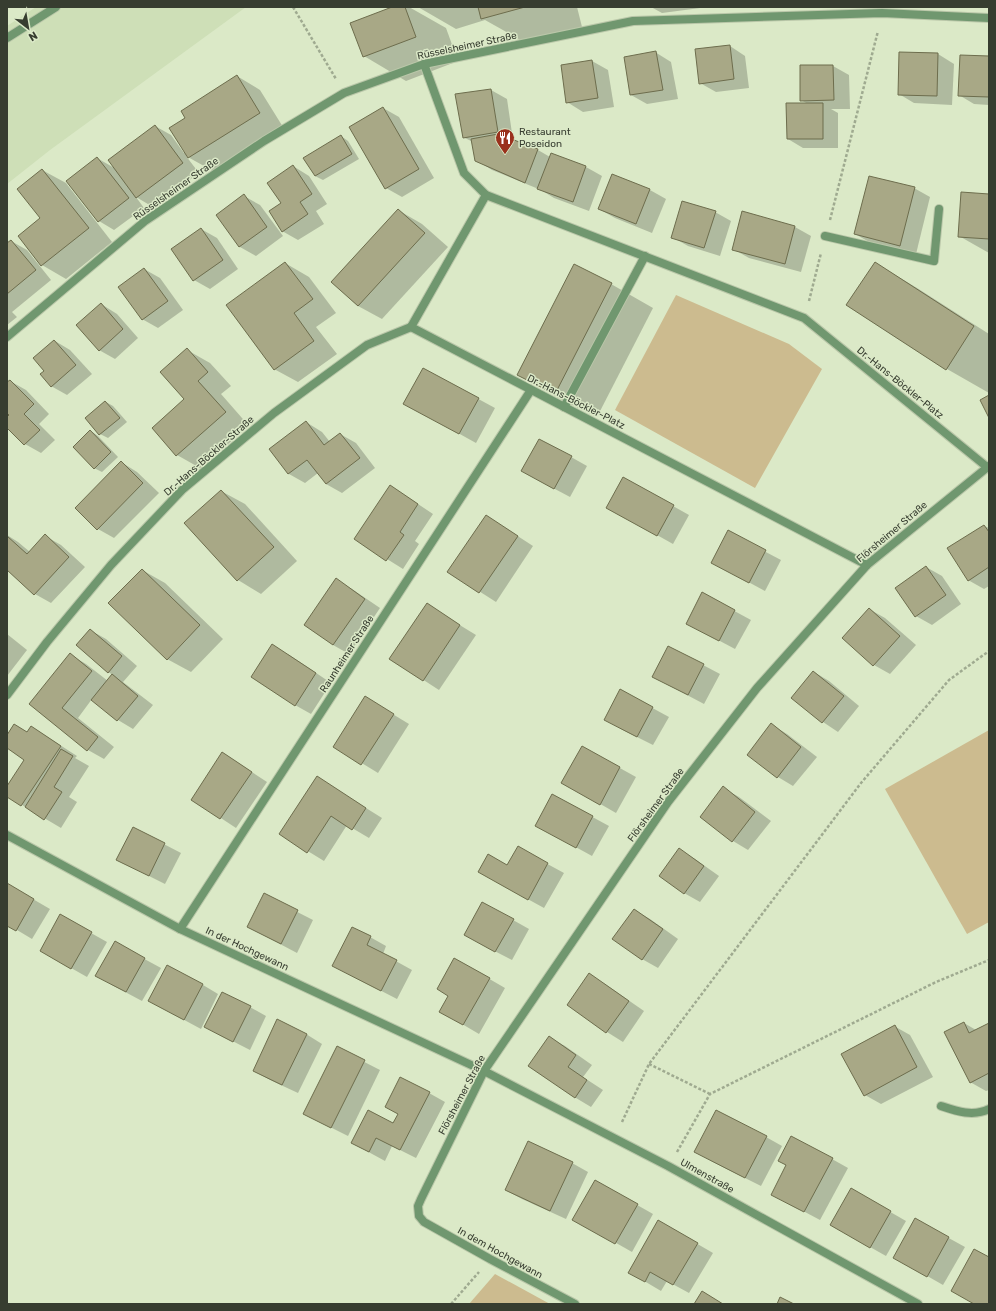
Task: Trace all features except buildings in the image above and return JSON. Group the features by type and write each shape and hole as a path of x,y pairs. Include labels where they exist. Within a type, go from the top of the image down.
{"street":[{"path":"7,38 56,7"},
{"name":"Rüsselsheimer Straße","path":"7,336 145,221 264,141 344,93 424,64 633,21 882,13 989,18"},
{"name":"Dr.-Hans-Böckler-Platz","path":"424,64 464,173 486,195 804,318 988,466"},
{"path":"411,327 486,195"},
{"path":"826,236 934,261 939,209"},
{"path":"564,407 645,256"},
{"name":"Dr.-Hans-Böckler-Platz","path":"411,327 867,565"},
{"name":"Dr.-Hans-Böckler-Straße","path":"7,695 47,642 111,565 182,490 274,413 367,345 411,327"},
{"name":"Raunheimer Straße","path":"180,929 531,390"},
{"name":"Flörsheimer Straße","path":"419,1216 418,1206 421,1199 484,1071 668,802 757,688 867,565 988,466"},
{"name":"In der Hochgewann","path":"7,835 180,929 484,1071"},
{"name":"Ulmenstraße","path":"484,1071 668,1166 918,1304"},
{"path":"941,1106 966,1114 986,1111 989,1109"},
{"name":"In dem Hochgewann","path":"419,1216 424,1222 575,1304"}],"path":[{"path":"293,7 344,93"},
{"path":"804,318 882,13"},
{"path":"614,1138 649,1064 861,783 949,680 989,651"},
{"path":"668,1166 710,1094 936,982 989,960"},
{"path":"649,1064 710,1094"},
{"path":"451,1304 490,1259"}],"shaded area":[{"path":"36,7 246,7 50,150 7,184 7,26"},
{"path":"676,295 789,344 822,369 755,488 615,410"},
{"path":"989,730 989,922 967,934 885,789"},
{"path":"495,1274 550,1304 469,1304"}],"place":[{"name":"Restaurant Poseidon","path":"505,155"}]}
